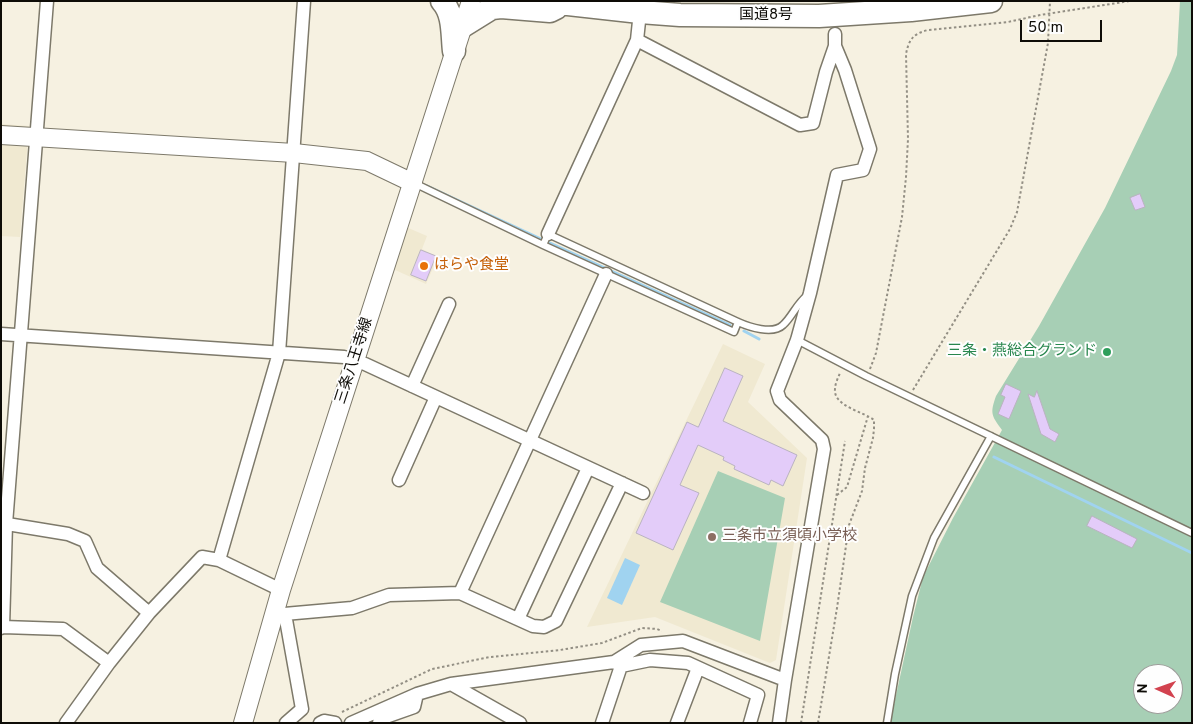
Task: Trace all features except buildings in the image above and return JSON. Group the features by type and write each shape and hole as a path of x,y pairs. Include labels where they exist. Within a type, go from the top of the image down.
{"highway":[{"path":"442,1 452,21 454,50"},
{"name":"国道8号","path":"541,1 680,15 818,16 888,12 991,1"},
{"path":"463,26 492,8 550,11 564,4"}],"main road":[{"name":"三条八王寺線","path":"243,723 279,615 281,590 471,1"},
{"path":"1,135 294,153 367,160 413,183"}],"street":[{"path":"47,1 21,336 3,524 2,628 63,629 109,663"},
{"path":"219,560 279,353 304,1"},
{"path":"545,239 637,40 640,12"},
{"path":"637,40 800,125 813,123 835,40 870,149 864,170 836,176 810,293 797,340 777,391 780,400 822,440 824,449 779,723"},
{"path":"460,593 606,274"},
{"path":"412,386 449,304"},
{"path":"1,334 344,357 356,360 643,493"},
{"path":"399,480 436,397"},
{"path":"518,619 588,468"},
{"path":"286,723 302,709 279,615 352,608 389,595 460,593 533,626 544,627 556,621 622,483"},
{"path":"3,524 68,534 85,541 97,568 149,613"},
{"path":"66,723 109,663 149,613 202,557 219,560 281,590"},
{"path":"602,723 618,664 641,645 682,641 785,680"},
{"path":"351,723 417,694 451,684 650,660 688,663 758,695 750,723"},
{"path":"677,723 698,668"},
{"path":"451,684 520,723"},
{"path":"379,723 380,719 414,708 417,694"}],"lane":[{"path":"413,183 748,326 778,329 800,301 810,293"},
{"path":"545,239 606,274 734,332 738,322"},
{"path":"797,340 866,376 1192,534"},
{"path":"887,723 895,674 912,596 934,538 991,436"}],"path":[{"path":"909,396 1010,230 1017,212 1048,43 1050,1"},
{"path":"866,376 876,353 902,217 908,139 907,46 912,38 918,33 928,30 1008,22 1049,13 1130,1"},
{"path":"818,723 837,608 848,525 862,491 874,429 874,420 850,408 840,401 836,394 835,389 843,364"},
{"path":"836,496 848,487 868,416"},
{"path":"801,723 845,441"},
{"path":"326,722 432,670 490,657 560,650 602,643 642,628 657,628 682,641"}],"shaded area":[{"path":"1,124 29,126 20,237 1,236"},
{"path":"406,227 427,236 422,249 438,257 426,284 393,269"},
{"name":"三条市立須頃小学校","path":"723,344 765,364 748,402 807,458 776,660 770,663 655,617 587,627"}],"green space":[{"name":"三条・燕総合グランド","path":"1180,1 1192,1 1192,723 890,723 923,577 953,518 1002,430 993,414 996,396 1039,326 1105,208 1177,55"},
{"path":"718,471 785,498 760,641 660,602"}],"water":[{"path":"625,558 640,565 622,605 607,598"}],"waterway":[{"path":"427,186 541,239"},
{"path":"550,243 730,325"},
{"path":"744,331 759,339"},
{"path":"994,457 1192,553"}],"place":[{"name":"はらや食堂","path":"424,266"},
{"name":"三条・燕総合グランド","path":"1107,352"},
{"name":"三条市立須頃小学校","path":"712,537"}]}
